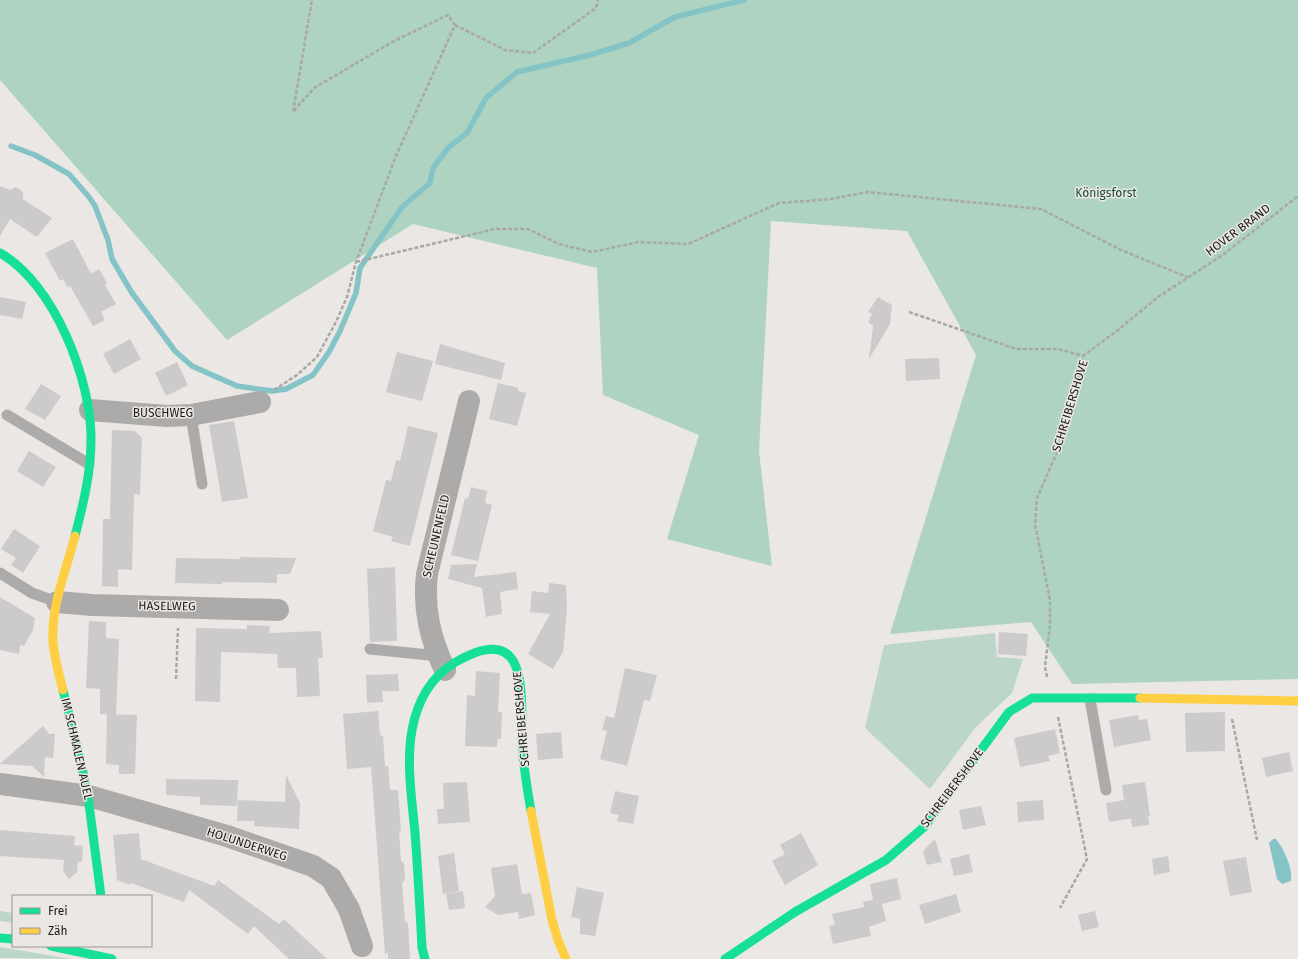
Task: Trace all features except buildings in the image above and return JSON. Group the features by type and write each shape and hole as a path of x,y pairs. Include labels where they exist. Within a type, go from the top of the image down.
{"street":[{"name":"IM SCHMALEN AUEL","path":"0,253 14,261 26,273 38,287 55,314 72,352 90,410 89,464 83,502 57,602 53,635 55,652 81,756 95,826 101,895"},
{"name":"SCHEUNENFELD","path":"442,663 432,641 425,607 426,574 468,401"},
{"name":"BUSCHWEG","path":"90,410 167,416 191,415 260,402"},
{"name":"HASELWEG","path":"57,602 92,605 179,606 278,610"},
{"name":"SCHREIBERSHOVE","path":"425,959 421,933 410,743 415,711 442,663 491,649 502,650 511,656 517,666 520,684 523,753 534,822 555,935 566,959"},
{"name":"SCHREIBERSHOVE","path":"725,959 795,912 886,860 924,827 1009,712 1032,698 1054,697 1090,699 1298,701"},
{"name":"HOLUNDERWEG","path":"0,784 88,796 227,836 313,866 331,878 349,909 362,946"},
{"path":"0,938 12,939"},
{"path":"58,947 103,953"}],"lane":[{"path":"7,415 89,464"},
{"path":"191,415 202,484"},
{"path":"0,573 32,593 57,602"},
{"path":"370,649 442,663"},
{"path":"1090,699 1106,790"}],"path":[{"path":"312,0 293,112 314,88 394,41 448,15 455,25 505,50 533,53 596,8 598,0"},
{"path":"260,402 272,391 297,375 316,357 336,322 347,297 356,262 396,156 455,25"},
{"path":"356,262 495,229 528,229 559,244 592,252 639,242 688,244 779,203 831,199 868,192 1041,209 1121,250 1187,277"},
{"name":"HOVER BRAND","path":"1187,277 1224,254 1298,196"},
{"name":"SCHREIBERSHOVE","path":"1054,697 1044,667 1050,625 1050,600 1035,524 1037,498 1062,441 1083,356 1118,330 1158,297 1187,277"},
{"path":"909,312 1016,349 1058,349 1083,356"},
{"path":"176,679 179,606"},
{"path":"1054,697 1087,859 1060,908"},
{"path":"1228,700 1257,840"}],"green space":[{"name":"Königsforst","path":"0,0 1298,0 1298,679 1072,684 1031,622 890,634 976,355 907,231 771,221 759,451 772,566 667,539 699,435 603,395 597,268 413,224 227,340 0,80"},
{"path":"995,633 997,657 1023,659 1012,693 976,727 930,789 865,728 884,645"},
{"path":"0,911 12,913 12,923 0,921"},
{"path":"0,947 71,959 0,958"}],"water":[{"path":"1273,839 1276,839 1282,848 1291,871 1291,881 1282,884 1277,879 1269,843"}],"waterway":[{"path":"11,146 35,155 69,174 89,197 95,206 108,240 112,259 132,293 175,351 192,366 237,386 272,391 286,389 313,375 329,352 340,331 356,293 360,268 402,207 430,183 433,168 449,147 467,133 486,98 517,72 590,55 629,43 675,17 744,0"}],"traffic: fast":[{"path":"0,253 19,267 37,287 53,310 77,363 85,390 90,416 91,452 86,489 75,536"},
{"path":"425,959 422,948 416,847 410,782 410,743 412,730 417,710 431,684 454,663 479,651 497,649 509,655 516,667 522,703 523,759 531,811"},
{"path":"63,690 87,789 101,895"},
{"path":"725,959 795,912 886,860 924,827 1009,712 1032,698 1140,698"},
{"path":"0,938 12,939"},
{"path":"56,947 112,959"}],"traffic: slow":[{"path":"63,690 54,654 54,615 75,536"},
{"path":"1140,698 1298,701"},
{"path":"531,811 552,920 566,959"}]}
